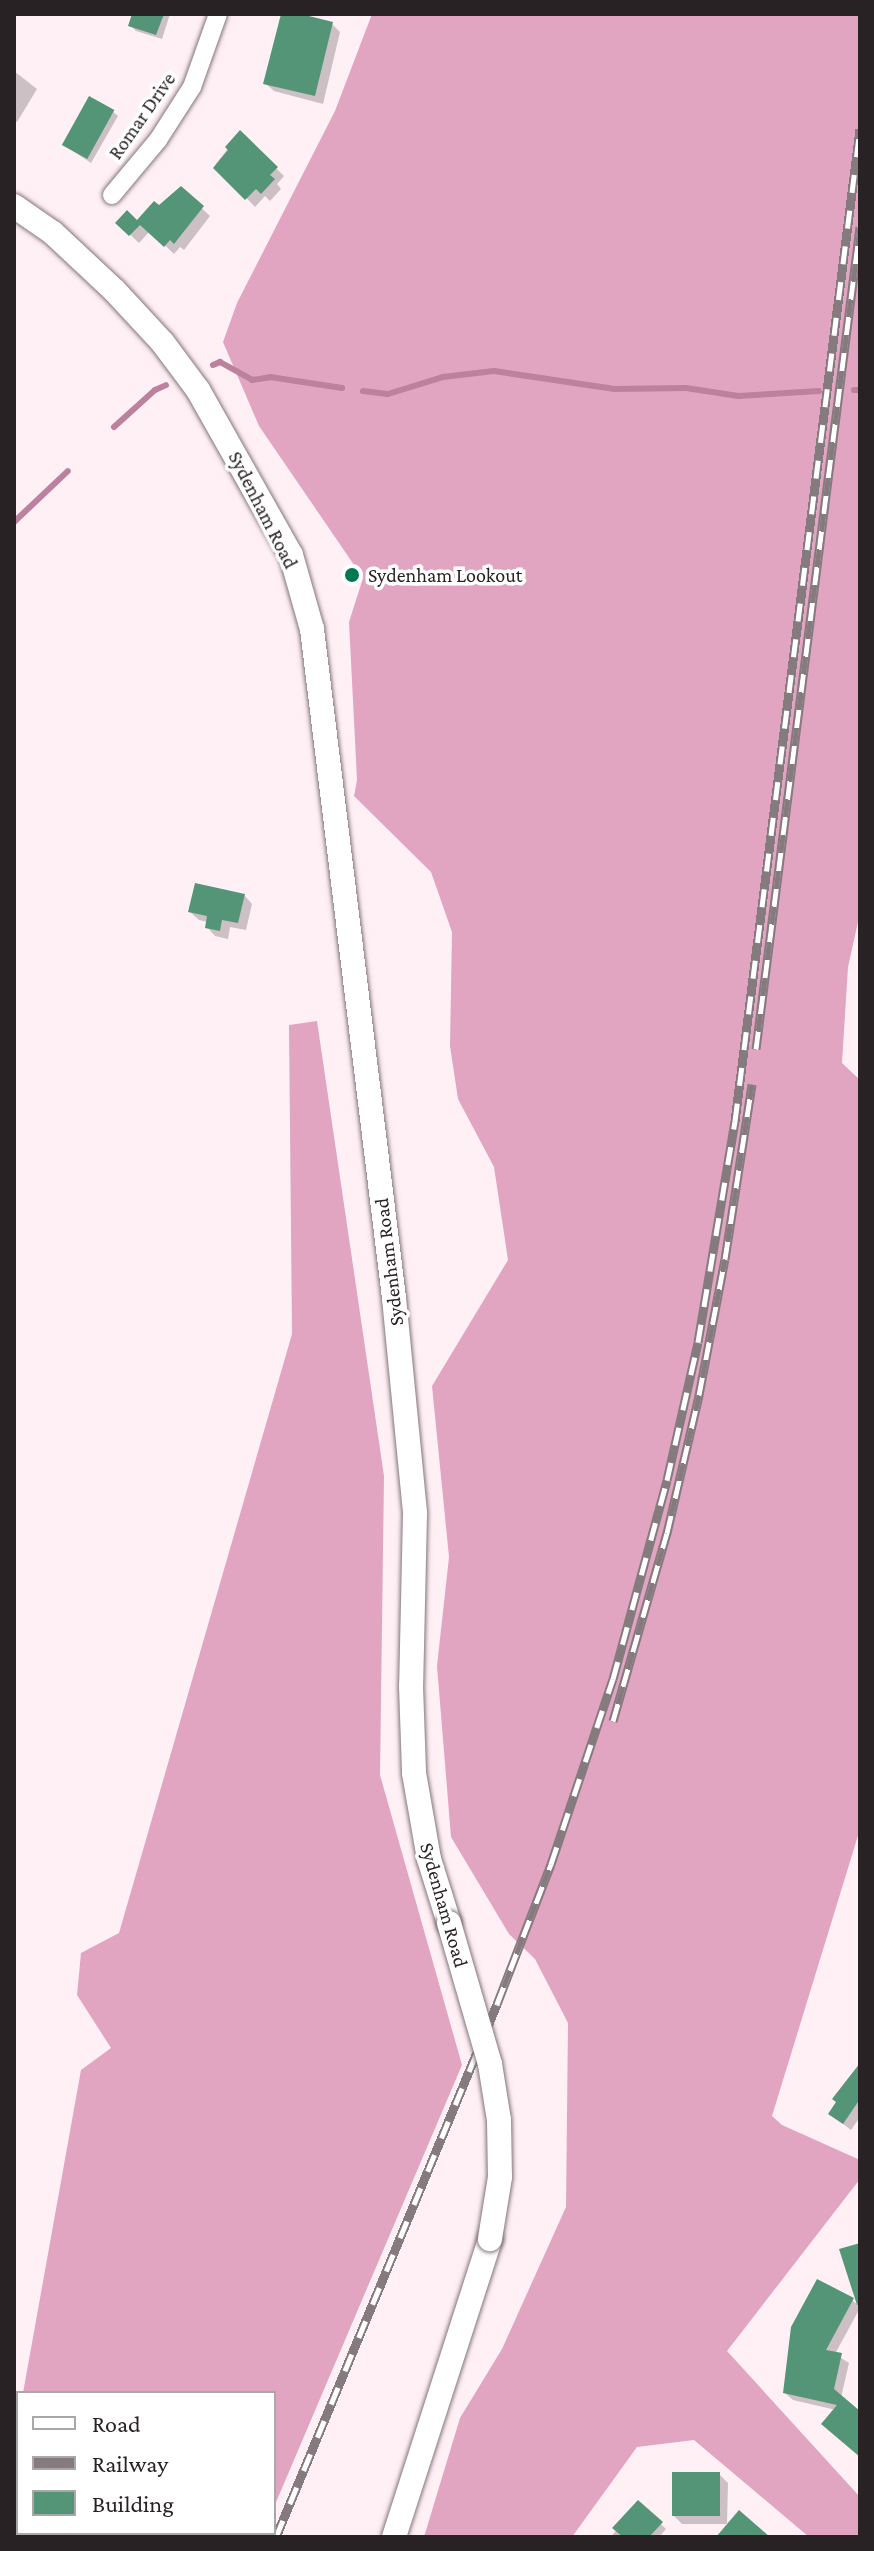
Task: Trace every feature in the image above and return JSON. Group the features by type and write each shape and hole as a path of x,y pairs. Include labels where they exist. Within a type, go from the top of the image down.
{"main road":[{"name":"Sydenham Road","path":"14,206 53,233 114,290 163,343 198,390 291,555 312,629 394,1298 415,1514 411,1686 414,1773 429,1859 490,2064 499,2120 500,2177 490,2239 394,2537"}],"street":[{"name":"Romar Drive","path":"112,195 158,140 192,87 218,14"}],"shaded area":[{"path":"372,14 860,14 860,913 848,967 842,1063 860,1080 860,1829 772,2116 782,2125 860,2160 860,2179 727,2351 860,2497 860,2537 809,2537 694,2440 637,2447 572,2537 424,2537 460,2418 502,2349 566,2207 568,2023 535,1959 509,1934 451,1837 437,1666 449,1557 432,1386 508,1260 494,1167 458,1099 450,1046 452,932 431,872 354,796 357,780 349,622 363,578 259,426 223,342 237,303 335,111"},
{"path":"317,1021 384,1476 380,1775 462,2065 276,2502 276,2391 23,2391 81,2070 111,2048 77,1995 81,1953 119,1933 292,1334 289,1025"},
{"path":"16,2412 16,2535 262,2535 14,2537"}],"building":[{"path":"132,14 164,14 156,35 128,26"},
{"path":"281,14 301,14 333,22 315,96 263,84"},
{"path":"89,96 114,110 87,159 62,145"},
{"path":"240,130 278,167 270,175 275,179 261,194 256,189 245,200 213,168"},
{"path":"181,186 204,206 174,244 170,240 164,247 140,225 129,236 115,223 127,210 137,220 154,201 159,205"},
{"path":"195,883 245,894 238,923 222,920 220,931 205,928 207,916 188,912"},
{"path":"860,2063 860,2099 843,2124 828,2114 836,2102 832,2099"},
{"path":"860,2243 860,2304 857,2305 839,2249"},
{"path":"817,2279 854,2298 826,2350 842,2353 834,2389 860,2411 860,2457 821,2424 837,2405 783,2393 791,2327"},
{"path":"672,2472 720,2472 720,2516 672,2516"},
{"path":"638,2500 663,2522 649,2537 623,2537 612,2528"},
{"path":"739,2510 770,2537 716,2537"}],"waterway":[{"path":"213,365 220,362 252,380 270,377 342,388"},
{"path":"363,391 388,394 443,377 494,371 615,389 686,388 738,396 819,391"},
{"path":"114,427 155,390 166,385"},
{"path":"854,390 860,390"},
{"path":"14,522 68,471"}],"railway":[{"path":"276,2537 497,2004 551,1864 613,1679 667,1480 698,1342 735,1121 860,129"},
{"path":"756,1049 860,227"},
{"path":"613,1721 667,1533 699,1395 725,1259 752,1084"}],"place":[{"name":"Sydenham Lookout","path":"352,575"}]}
